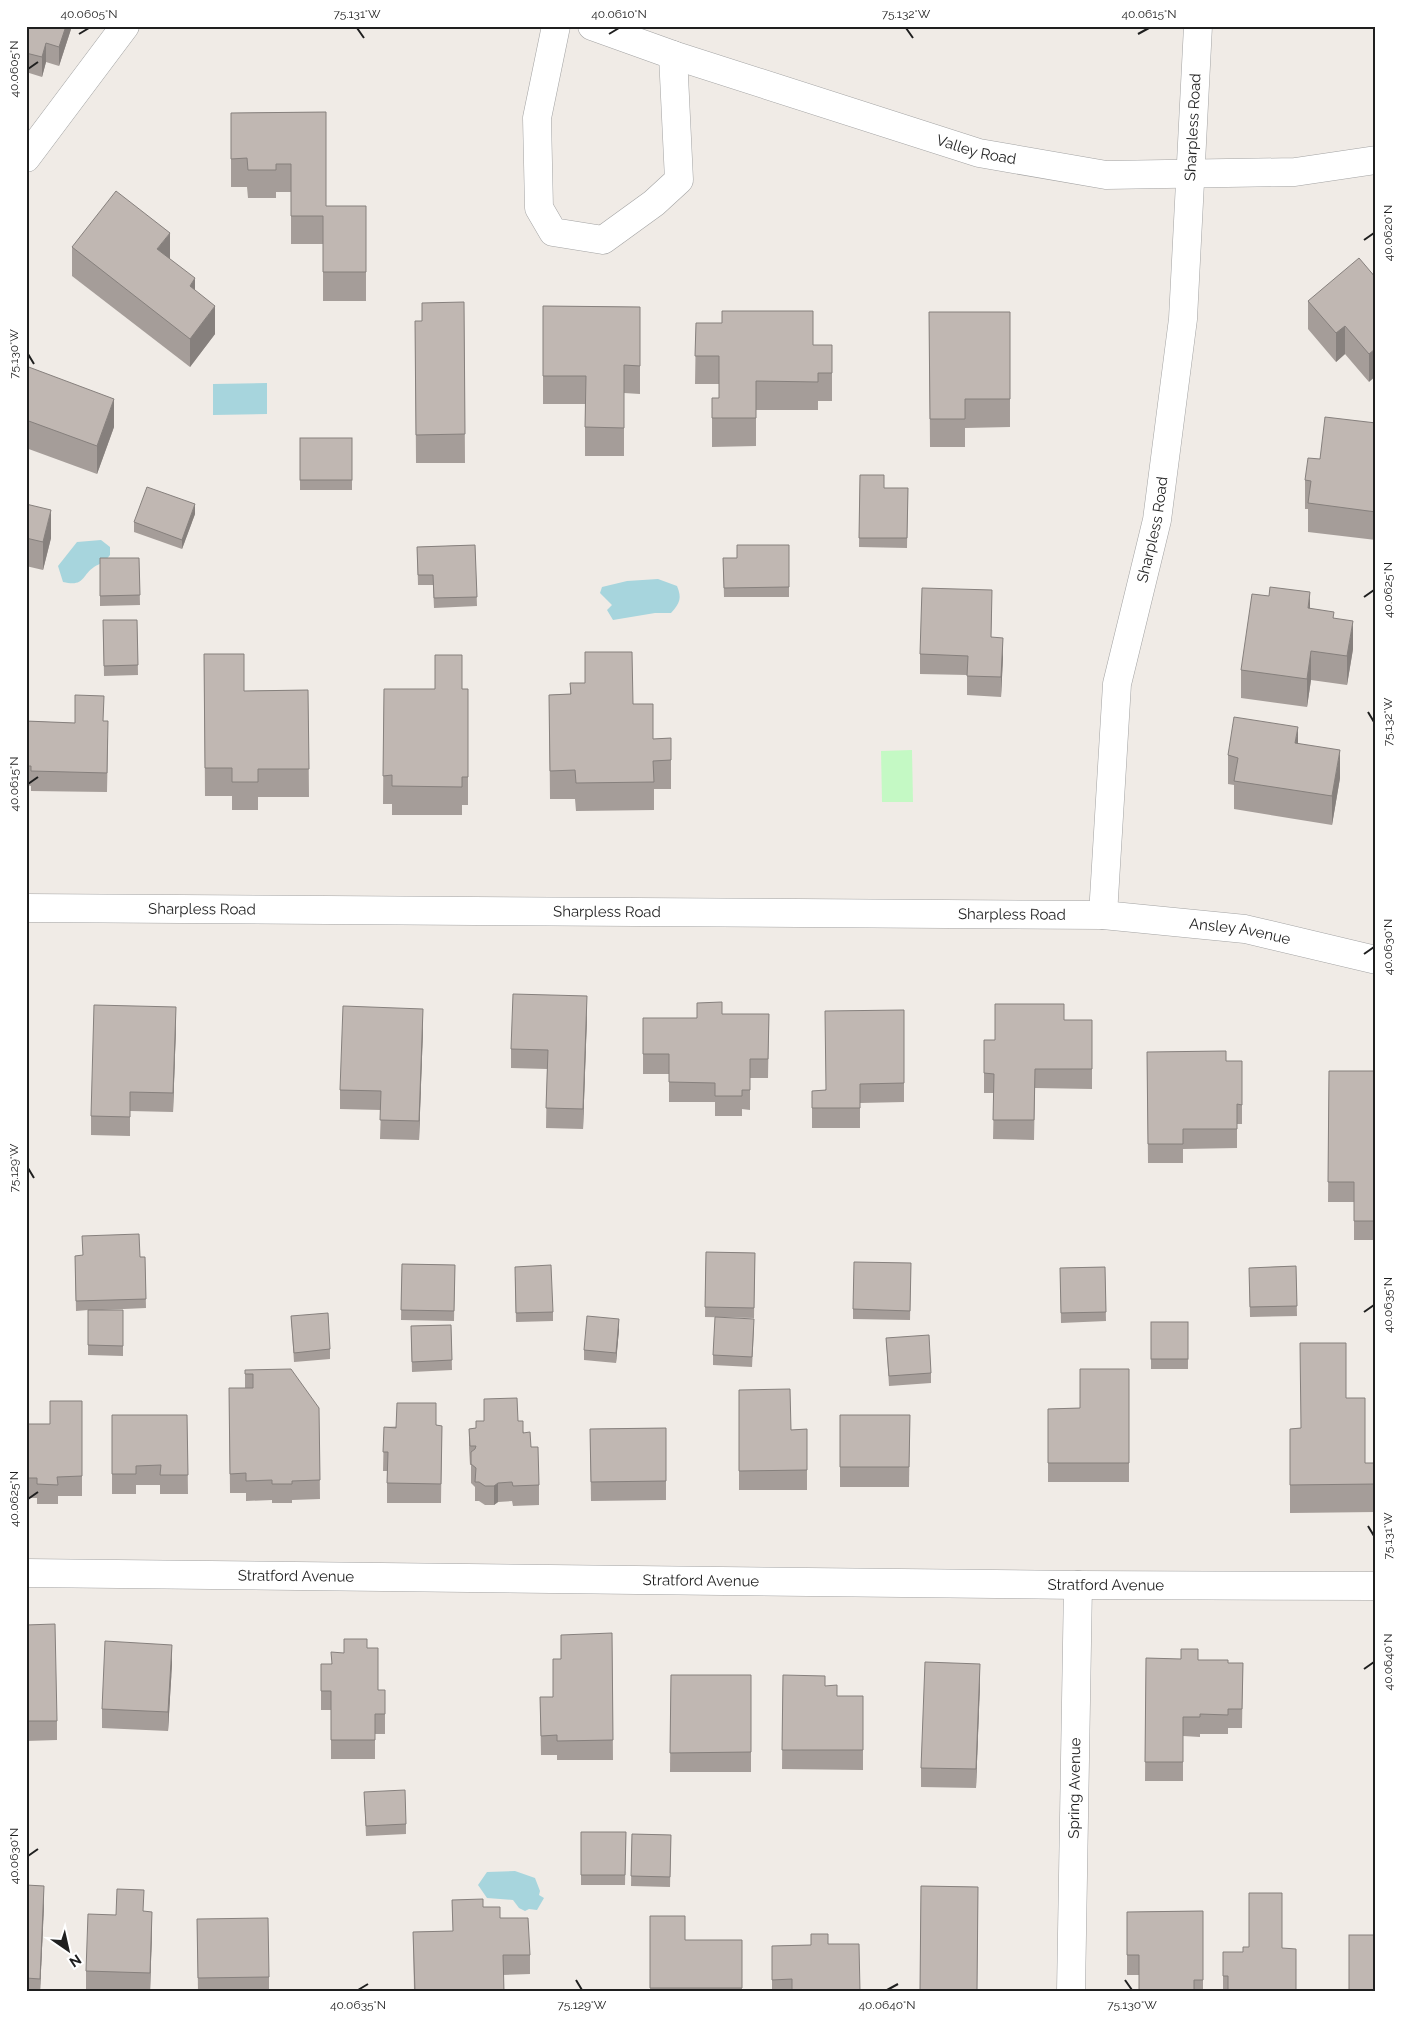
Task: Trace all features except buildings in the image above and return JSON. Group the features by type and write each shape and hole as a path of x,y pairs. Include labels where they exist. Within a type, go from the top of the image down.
{"street":[{"path":"26,158 125,26"},
{"path":"556,26 537,118 538,208 553,232 604,240 654,203 680,180 673,55"},
{"name":"Valley Road","path":"592,26 673,55 979,153 1106,175 1295,172 1376,160"},
{"name":"Sharpless Road","path":"26,908 1103,915 1118,684 1157,520 1183,319 1198,26"},
{"name":"Ansley Avenue","path":"1103,915 1245,930 1376,960"},
{"name":"Stratford Avenue","path":"26,1573 1078,1585 1376,1586"},
{"name":"Spring Avenue","path":"1071,1992 1078,1585"}],"green space":[{"path":"912,750 913,802 882,802 881,751"}],"water":[{"path":"267,383 267,414 213,415 213,384"},
{"path":"101,540 110,547 110,555 105,561 90,570 79,582 63,582 58,566 77,542"},
{"path":"658,579 677,586 679,600 671,613 655,613 613,620 607,610 612,605 600,593 602,587 627,581"},
{"path":"515,1871 535,1878 540,1891 539,1895 544,1898 537,1910 529,1909 525,1911 519,1908 513,1900 487,1898 478,1885 487,1872"}]}
